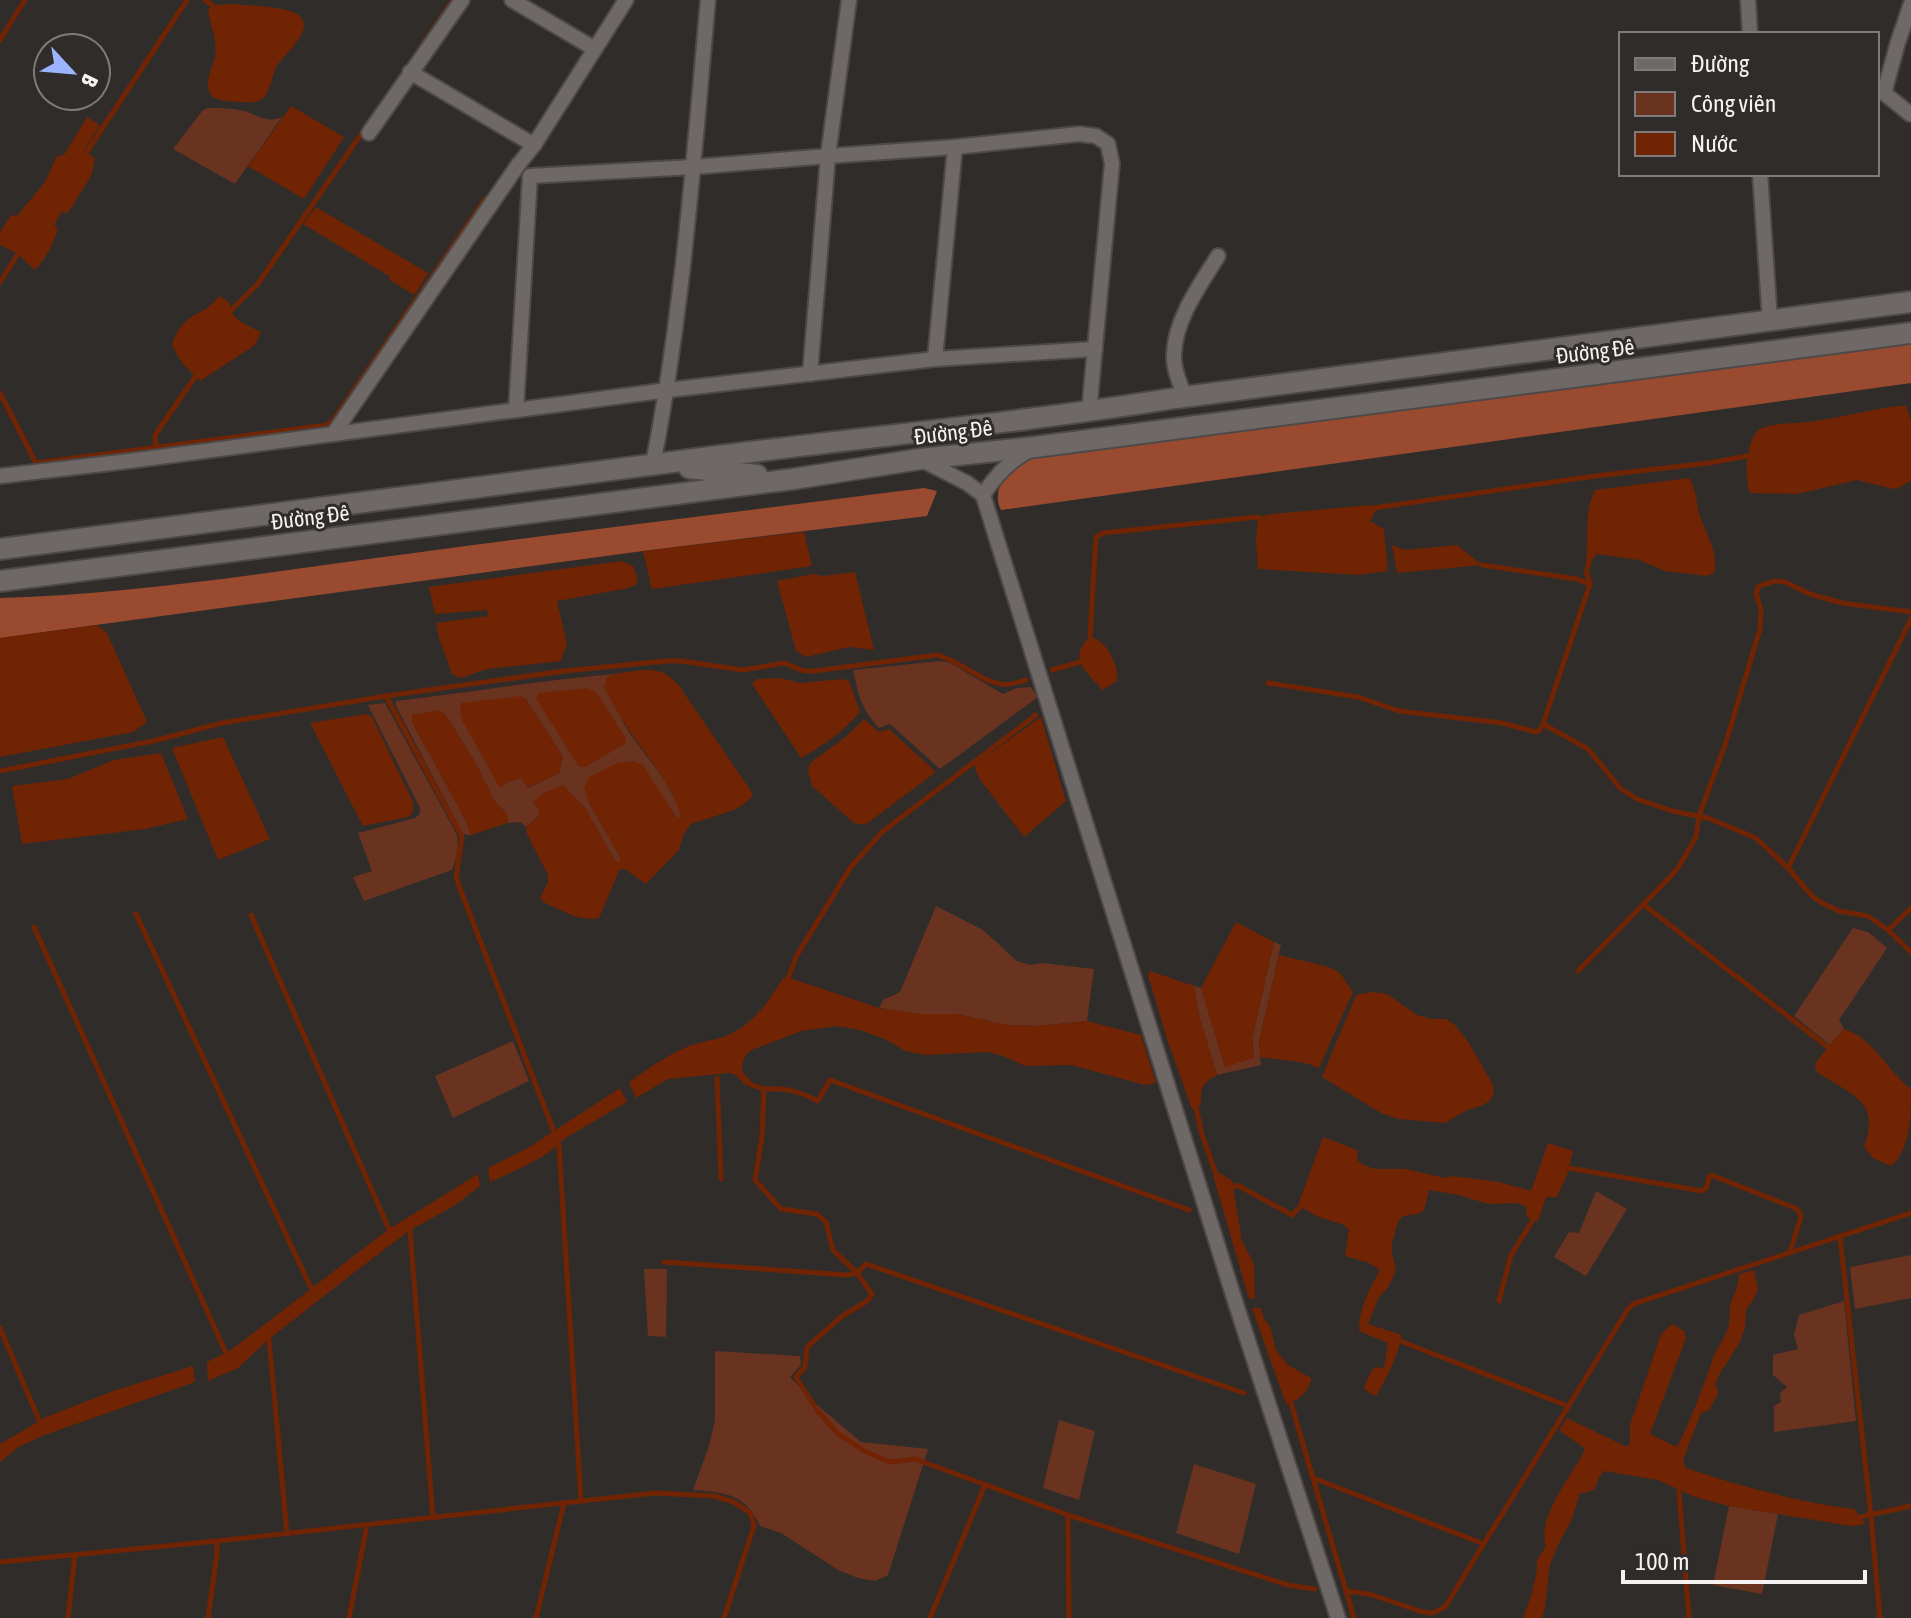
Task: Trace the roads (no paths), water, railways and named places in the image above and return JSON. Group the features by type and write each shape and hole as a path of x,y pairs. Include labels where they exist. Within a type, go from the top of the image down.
{"street":[{"path":"369,133 462,0"},
{"path":"512,0 595,49"},
{"path":"334,433 534,145 626,0"},
{"path":"708,0 668,390 653,464 793,479"},
{"path":"810,374 828,156 849,0"},
{"path":"1748,0 1750,32"},
{"path":"1910,114 1881,92 1911,4"},
{"path":"410,72 534,145"},
{"path":"518,165 530,176 955,147 1079,134 1096,136 1108,144 1112,164 1089,412"},
{"path":"935,359 955,147"},
{"path":"516,410 530,176"},
{"path":"1695,362 1739,351 1766,322 1760,176"},
{"path":"1185,397 1176,373 1174,355 1177,333 1218,256"},
{"name":"Đường Đê","path":"0,549 653,464 1089,412 1911,302"},
{"path":"1766,322 1777,332 1812,347"},
{"name":"Đường Đê","path":"0,581 793,479 920,459 1035,447 1911,333"},
{"path":"0,476 935,359 1095,349"},
{"path":"983,495 995,477 1015,458 1035,447"},
{"path":"920,459 967,483 983,495 1338,1618"}],"water":[{"path":"234,4 288,10 304,22 301,36 276,67 267,94 261,100 237,102 217,99 208,88 216,51 208,9 212,5"},
{"path":"291,106 344,137 304,199 248,166"},
{"path":"87,117 100,125 84,150 95,159 91,176 68,213 62,212 54,225 58,228 54,240 35,270 18,254 0,245 0,232 11,215 17,216 45,182 57,156 64,155"},
{"path":"316,207 428,273 414,295 390,280 389,276 303,224"},
{"path":"219,296 229,302 233,314 240,321 261,332 255,345 200,381 182,363 172,345 187,320"},
{"path":"1906,406 1911,421 1911,480 1901,487 1893,489 1857,480 1797,494 1750,493 1748,459 1752,441 1760,429"},
{"path":"1689,478 1713,551 1714,573 1707,576 1665,571 1639,560 1597,554 1588,576 1584,576 1588,512 1595,490"},
{"path":"1371,505 1376,510 1370,521 1384,529 1388,571 1359,575 1258,569 1258,517"},
{"path":"804,532 812,566 652,589 643,551"},
{"path":"1392,545 1404,550 1457,545 1482,565 1397,573"},
{"path":"622,561 633,566 637,584 557,601 567,644 561,661 487,669 461,678 452,674 436,623 488,616 487,610 435,614 429,587"},
{"path":"855,572 874,650 849,647 806,657 796,651 777,581 813,574 823,576"},
{"path":"97,625 107,633 147,722 133,732 0,757 0,638"},
{"path":"1090,637 1107,648 1116,668 1117,681 1103,690 1086,671 1080,658 1083,644"},
{"path":"642,670 663,673 680,687 753,794 737,809 691,824 684,833 679,850 646,884 625,869 620,869 599,918 577,917 540,898 548,875 527,834 526,827 539,815 533,801 563,785 585,808 615,861 619,862 621,858 589,803 584,788 589,777 617,763 632,761 643,765 677,818 681,817 665,781 623,721 604,687 607,678 614,674"},
{"path":"780,678 800,683 849,681 860,712 833,738 801,758 752,684 757,679"},
{"path":"588,688 598,694 626,739 625,744 585,767 579,767 536,699 539,693"},
{"path":"520,696 526,699 563,757 559,773 527,788 521,778 500,788 462,720 461,703"},
{"path":"439,710 445,714 475,762 495,802 508,815 508,823 471,835 412,722 412,715"},
{"path":"366,714 372,717 413,802 413,812 408,817 363,826 310,723"},
{"path":"1041,717 1066,801 1024,837 979,778 974,765"},
{"path":"864,719 879,732 889,729 936,772 865,825 854,823 812,786 808,771 810,763 847,736"},
{"path":"223,737 270,839 218,860 172,748"},
{"path":"161,753 188,819 145,829 22,844 12,786 68,779 114,760"},
{"path":"1236,922 1274,942 1252,1039 1254,1058 1225,1067 1201,988"},
{"path":"1279,955 1329,967 1340,973 1353,992 1319,1068 1260,1057 1259,1042"},
{"path":"1150,971 1194,986 1200,1019 1217,1075 1205,1084 1201,1104 1192,1109 1167,1039 1148,975"},
{"path":"783,978 879,1008 920,1014 958,1014 1007,1025 1039,1026 1087,1021 1141,1035 1156,1083 1145,1085 1071,1065 1025,1066 987,1052 925,1055 905,1051 860,1030 837,1026 802,1031 751,1050 742,1068 751,1081 749,1084 745,1085 736,1075 729,1073 668,1079 636,1098 629,1082 681,1050 726,1036 744,1026 765,1004"},
{"path":"1371,992 1387,994 1417,1015 1446,1019 1454,1024 1469,1043 1493,1085 1494,1093 1490,1101 1445,1123 1399,1119 1381,1113 1322,1077 1356,995"},
{"path":"1844,1029 1872,1047 1911,1089 1906,1141 1898,1159 1891,1166 1873,1158 1864,1147 1869,1119 1861,1102 1815,1069 1816,1062"},
{"path":"620,1088 627,1102 564,1139 539,1158 490,1182 488,1168 528,1148"},
{"path":"1323,1137 1357,1150 1358,1161 1375,1169 1406,1169 1445,1178 1452,1176 1499,1182 1531,1191 1548,1143 1573,1151 1557,1197 1546,1197 1538,1221 1526,1216 1524,1205 1488,1204 1429,1190 1424,1210 1403,1216 1398,1221 1391,1248 1396,1270 1389,1286 1379,1297 1368,1324 1402,1335 1392,1367 1376,1396 1364,1388 1375,1367 1384,1368 1388,1343 1359,1331 1359,1323 1380,1270 1369,1263 1345,1256 1349,1230 1344,1225 1316,1216 1298,1205"},
{"path":"1218,1172 1232,1181 1242,1241 1254,1264 1255,1298 1249,1299 1213,1175"},
{"path":"478,1174 480,1186 454,1206 410,1230 269,1339 238,1368 208,1381 207,1362 239,1344 389,1229"},
{"path":"1754,1270 1758,1288 1746,1310 1745,1328 1715,1385 1719,1392 1709,1410 1701,1413 1683,1460 1686,1468 1769,1493 1854,1509 1866,1524 1851,1526 1729,1506 1695,1497 1658,1480 1604,1471 1594,1489 1580,1493 1572,1519 1557,1547 1550,1565 1542,1618 1523,1618 1532,1593 1537,1560 1546,1546 1544,1535 1550,1511 1584,1452 1584,1448 1559,1430 1567,1418 1627,1447 1630,1443 1630,1425 1661,1334 1672,1324 1684,1331 1686,1338 1650,1434 1677,1447 1728,1328 1730,1306 1739,1274"},
{"path":"1252,1308 1261,1308 1270,1326 1276,1350 1288,1365 1311,1378 1306,1391 1290,1403 1286,1404"},
{"path":"193,1366 195,1382 42,1436 19,1447 0,1462 0,1444 46,1417 113,1391"}],"waterway":[{"path":"0,40 25,0"},
{"path":"86,153 187,0"},
{"path":"205,0 212,5"},
{"path":"422,45 453,0"},
{"path":"230,311 257,285 364,130"},
{"path":"0,393 36,463 327,425 485,199"},
{"path":"0,282 18,254"},
{"path":"156,447 155,435 195,377"},
{"path":"1374,508 1747,456"},
{"path":"1090,637 1096,537 1103,533 1258,517"},
{"path":"1482,565 1577,579 1589,584"},
{"path":"1588,576 1590,584 1543,724 1588,749 1621,789 1637,799 1672,811 1708,818 1756,838 1812,896 1839,911 1868,916 1911,952"},
{"path":"1578,971 1672,875 1696,837 1699,816 1726,742 1760,629 1761,610 1756,593 1759,586 1775,581 1785,582 1810,594 1842,603 1911,612"},
{"path":"1788,868 1911,619"},
{"path":"0,771 153,741 222,723 564,671 666,661 743,670 784,663 804,671 814,671 937,655 993,682 1007,684 1026,680"},
{"path":"1052,670 1080,662"},
{"path":"1268,683 1358,697 1399,711 1502,723 1536,732 1543,724"},
{"path":"386,696 462,837 456,876 459,886 554,1132"},
{"path":"788,979 796,957 850,868 882,832 1036,715"},
{"path":"1644,905 1829,1048"},
{"path":"1888,930 1911,908"},
{"path":"136,914 311,1288"},
{"path":"251,915 389,1229"},
{"path":"34,927 226,1353"},
{"path":"717,1078 721,1179"},
{"path":"1189,1210 830,1080 818,1101 792,1091 764,1089 762,1137 755,1180 781,1209 817,1214 826,1222 833,1250 857,1273 872,1294 807,1347 805,1367 796,1377 817,1410 837,1433 866,1452 890,1462 915,1459 1068,1515 1288,1585 1315,1589"},
{"path":"749,1084 764,1089"},
{"path":"1196,1107 1216,1174"},
{"path":"559,1145 581,1501"},
{"path":"1569,1168 1702,1191 1711,1175 1799,1211 1801,1217 1790,1252"},
{"path":"1233,1187 1237,1185 1292,1215 1300,1207"},
{"path":"1346,1591 1369,1594 1423,1612 1432,1613 1445,1607 1633,1304 1911,1213"},
{"path":"1499,1301 1511,1255 1533,1220"},
{"path":"410,1230 433,1518"},
{"path":"1840,1237 1880,1618"},
{"path":"664,1262 847,1275 857,1273 866,1264 1244,1393"},
{"path":"0,1328 39,1420"},
{"path":"269,1339 287,1534"},
{"path":"1400,1341 1568,1406"},
{"path":"1291,1403 1354,1618"},
{"path":"1313,1478 1484,1544"},
{"path":"930,1618 985,1485"},
{"path":"1679,1491 1689,1618"},
{"path":"0,1562 655,1493 714,1496 734,1502 751,1514 754,1526 724,1618"},
{"path":"536,1618 564,1503"},
{"path":"1860,1517 1911,1506"},
{"path":"1068,1515 1069,1618"},
{"path":"349,1618 367,1525"},
{"path":"208,1618 217,1541"},
{"path":"68,1618 75,1555"}]}
